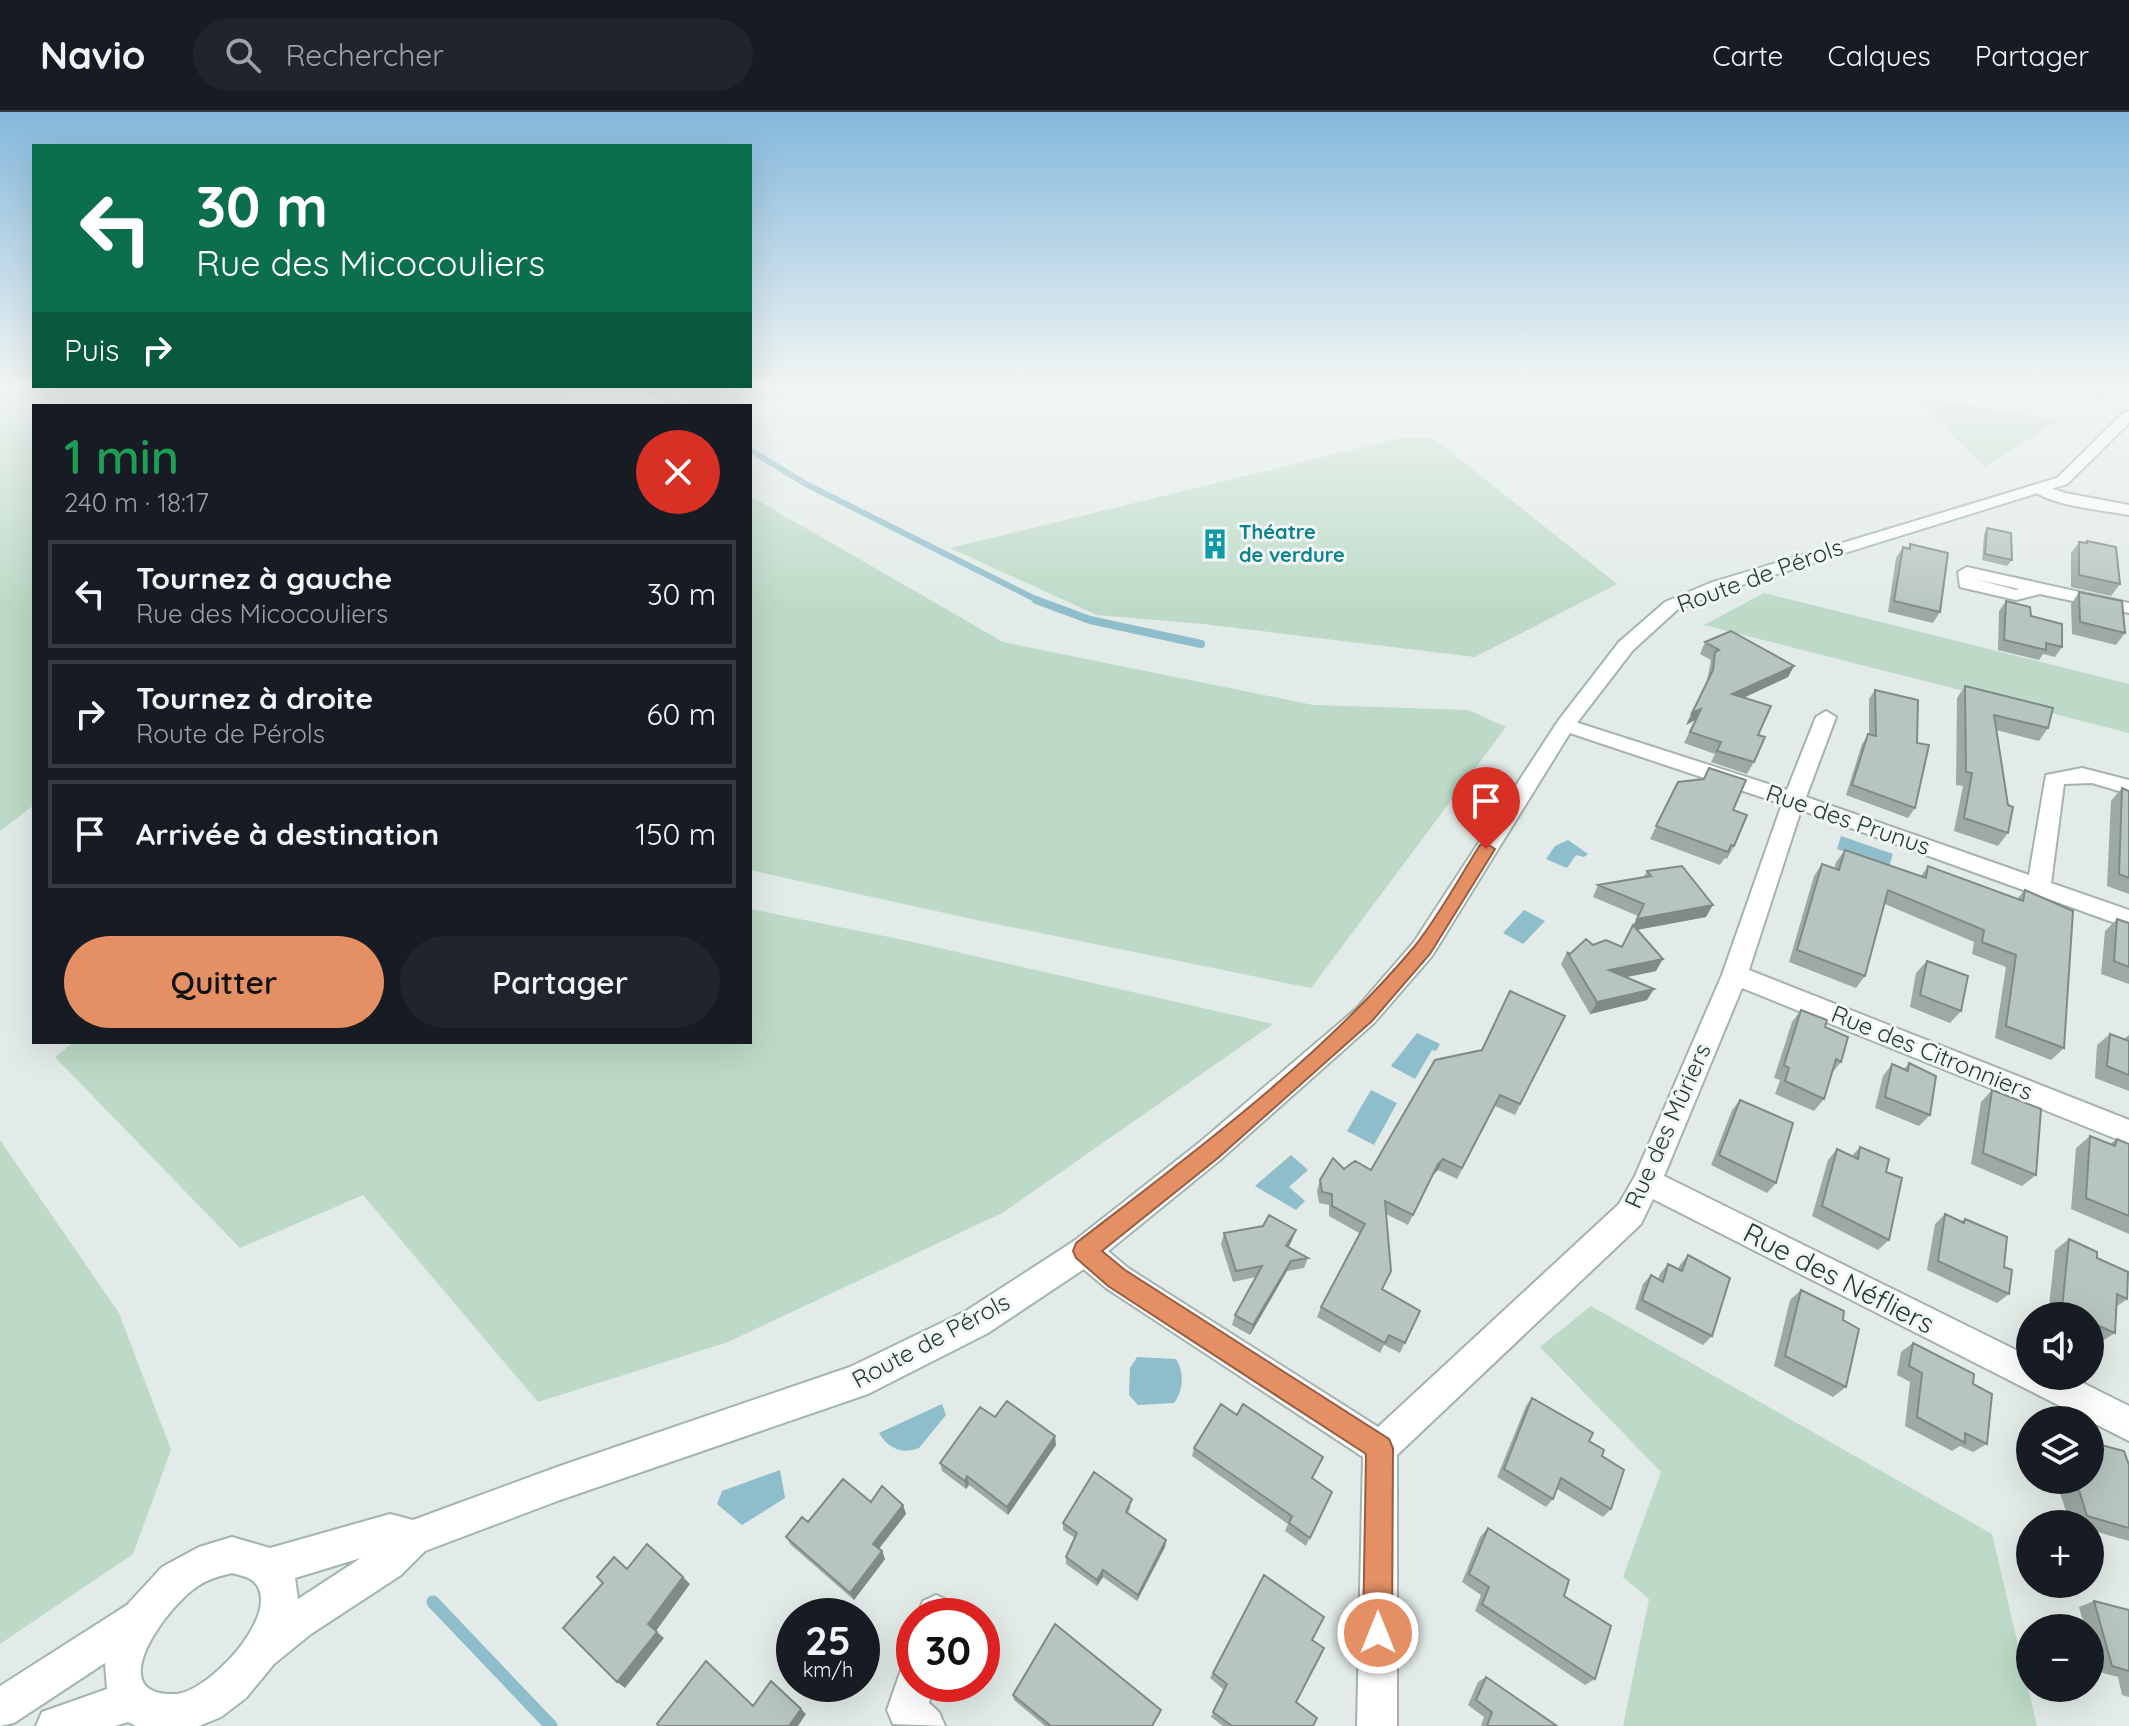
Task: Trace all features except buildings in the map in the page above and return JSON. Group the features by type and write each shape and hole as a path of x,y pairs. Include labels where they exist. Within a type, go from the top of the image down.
{"street":[{"name":"Route de Pérols","path":"263,1649 298,1621 388,1562 413,1538 560,1483 856,1382 977,1322 1085,1251 1210,1151 1365,1016 1423,949 1565,725 1626,646 1671,606 1776,567 2062,481 2082,461"},
{"path":"2039,489 2129,510"},
{"path":"2040,588 2129,608"},
{"name":"Rue des Mûriers","path":"1380,1448 1630,1214 1647,1182 1735,975 1794,800 1826,717"},
{"name":"Rue des Prunus","path":"1565,725 1794,800 2129,919"},
{"path":"2039,888 2054,780 2064,774 2085,775 2129,787"},
{"name":"Rue des Citronniers","path":"1735,975 2129,1132"},
{"name":"Rue des Néfliers","path":"1647,1182 2016,1367"},
{"path":"1085,1251 1117,1278 1380,1448 1377,1726"},
{"name":"Rue des Néfliers","path":"2062,1390 2129,1424"},
{"name":"Route de Pérols","path":"268,1567 390,1532 413,1538"},
{"path":"232,1555 253,1556 268,1567 276,1578 279,1594 273,1630 243,1675 217,1698 189,1712 166,1716 145,1712 131,1701 123,1684 123,1664 140,1618 159,1594 183,1574 208,1560 232,1555"},
{"path":"0,1709 140,1618"},
{"path":"56,1726 131,1701"},
{"path":"909,1702 907,1710 925,1726"}],"green space":[{"path":"0,461 32,461 32,807 0,831"},
{"path":"1305,461 1462,461 1617,584 1475,657 1203,624 1097,615 950,548"},
{"path":"1979,461 1994,461 1985,467"},
{"path":"752,497 1003,642 1313,705 1468,710 1506,727 1311,988 752,870"},
{"path":"1764,593 2129,684 2129,733 1704,625"},
{"path":"752,909 904,940 1273,1024 1004,1212 728,1342 538,1402 363,1195 240,1248 55,1057 71,1044 752,1044"},
{"path":"0,1140 119,1313 171,1450 133,1554 0,1644"},
{"path":"1591,1306 1992,1534 2016,1636 2016,1702 2031,1702 2037,1726 1623,1726 1649,1599 1623,1577 1661,1472 1540,1347"}],"water":[{"path":"1841,836 1893,854 1889,867 1837,849"},
{"path":"1568,840 1588,854 1584,857 1576,855 1567,868 1546,859 1555,846"},
{"path":"1524,910 1545,921 1523,944 1503,933"},
{"path":"1417,1033 1440,1044 1436,1051 1432,1050 1415,1079 1391,1066"},
{"path":"1371,1090 1397,1103 1374,1145 1347,1131"},
{"path":"1291,1155 1308,1170 1289,1187 1305,1201 1296,1210 1255,1186"},
{"path":"1137,1357 1176,1359 1182,1382 1174,1403 1138,1405 1129,1395 1130,1368"},
{"path":"942,1404 946,1415 919,1448 907,1451 896,1449 879,1433"},
{"path":"780,1470 785,1498 742,1525 717,1504 722,1491"}],"waterway":[{"path":"769,461 806,484 1040,601"},
{"path":"1036,600 1040,601"},
{"path":"1040,601 1090,620 1201,644"},
{"path":"433,1602 551,1726"}],"place":[{"name":"Théatre de verdure","path":"1215,544"}],"route":[{"path":"1378,1633 1380,1448 1117,1278 1085,1251 1210,1151 1365,1016 1423,949 1486,849"}]}
